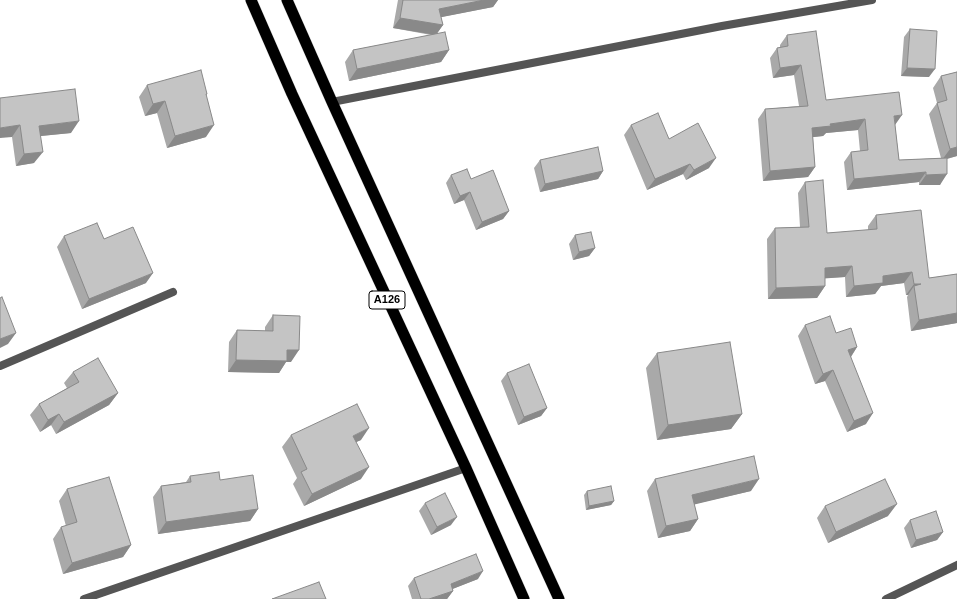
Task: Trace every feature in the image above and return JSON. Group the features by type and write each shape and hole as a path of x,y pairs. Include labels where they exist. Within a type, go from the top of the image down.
{"highway":[{"name":"A126","path":"251,0 292,94 466,468 524,599"},
{"name":"A126","path":"287,0 559,599"}],"street":[{"path":"332,102 722,26 872,0"},
{"path":"0,366 173,292"},
{"path":"84,599 466,468"},
{"path":"886,599 957,565"}],"building":[{"path":"403,0 484,0 439,9 443,25 400,18"},
{"path":"910,29 937,31 935,69 907,68"},
{"path":"816,31 826,100 899,92 902,115 894,116 899,160 947,158 947,174 926,175 926,172 854,179 851,152 868,150 865,119 830,124 831,126 812,128 815,167 770,171 765,109 808,106 801,65 780,68 777,48 788,46 787,35"},
{"path":"445,32 449,50 357,69 353,50"},
{"path":"201,70 214,125 175,136 165,101 153,104 147,85"},
{"path":"957,72 957,147 950,149 937,103 947,100 941,76"},
{"path":"75,89 79,121 39,126 43,152 24,154 20,125 0,128 0,98"},
{"path":"658,113 669,139 698,123 716,158 694,170 690,164 655,179 631,125"},
{"path":"598,147 603,171 545,184 540,160"},
{"path":"467,169 471,179 493,170 509,211 482,222 470,192 460,196 451,175"},
{"path":"823,180 827,233 877,229 876,215 921,210 929,278 957,274 957,313 919,320 914,286 921,284 914,284 912,272 883,276 883,283 854,286 852,266 825,268 825,286 776,288 775,228 809,227 805,182"},
{"path":"97,223 104,239 133,227 153,273 89,299 64,236"},
{"path":"591,232 595,248 579,252 575,235"},
{"path":"2,297 16,333 0,339 0,298"},
{"path":"273,315 300,316 299,350 287,350 287,361 236,360 237,330 273,331"},
{"path":"830,316 836,333 851,328 857,347 848,350 873,413 854,421 833,370 823,374 805,325"},
{"path":"730,342 742,414 668,425 657,353"},
{"path":"98,358 118,393 64,422 59,414 48,420 39,404 79,382 73,372"},
{"path":"529,364 547,408 524,417 507,373"},
{"path":"357,404 369,428 353,436 369,467 312,494 301,472 307,469 291,435"},
{"path":"754,456 759,479 692,495 698,519 666,526 655,479"},
{"path":"219,472 220,480 253,475 258,509 166,522 161,486 191,482 190,476"},
{"path":"109,477 131,545 72,563 61,527 77,522 67,489"},
{"path":"885,479 897,504 836,532 825,506"},
{"path":"611,486 614,501 589,506 587,491"},
{"path":"445,493 457,517 437,527 425,503"},
{"path":"936,511 943,532 916,540 910,520"},
{"path":"476,554 483,571 451,584 453,591 429,599 421,599 414,578"},
{"path":"319,582 326,599 272,599"}]}
